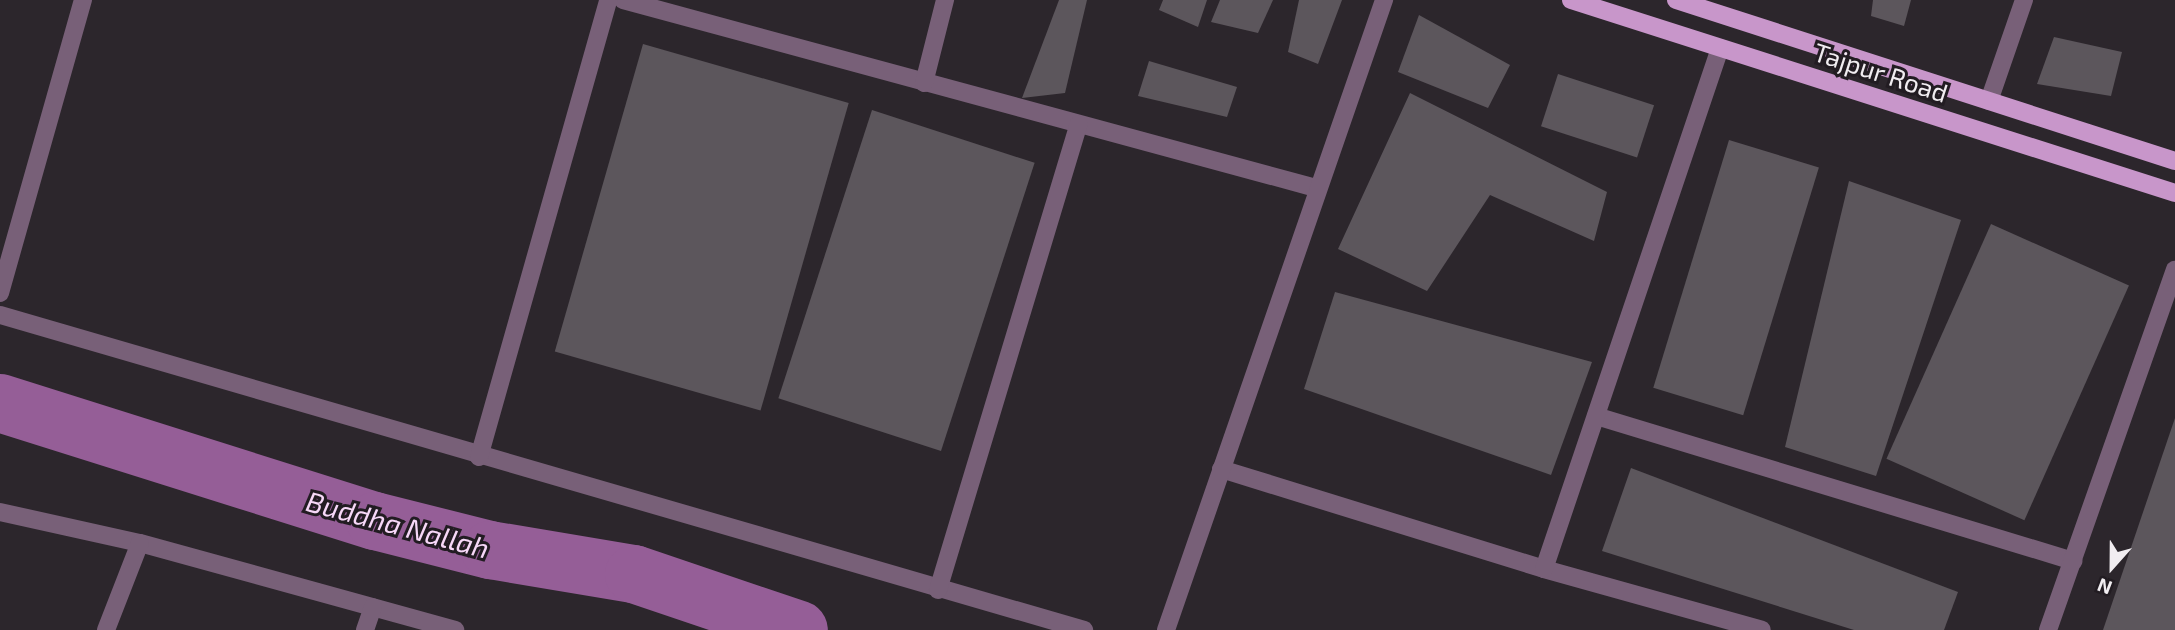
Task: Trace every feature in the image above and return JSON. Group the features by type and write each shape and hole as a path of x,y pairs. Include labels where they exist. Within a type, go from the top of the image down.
{"main road":[{"name":"Tajpur Road","path":"1571,0 2175,193"},
{"name":"Tajpur Road","path":"1676,0 2175,161"}],"street":[{"path":"0,293 83,0"},
{"path":"479,457 608,0"},
{"path":"623,0 1316,188"},
{"path":"924,83 945,0"},
{"path":"1166,630 1316,188 1384,0"},
{"path":"1989,101 2024,0"},
{"path":"1544,569 1720,48"},
{"path":"938,590 1078,125"},
{"path":"2048,630 2175,270"},
{"path":"0,315 479,457 1084,630"},
{"path":"1596,416 2073,561"},
{"path":"1221,469 1544,569 1762,630"},
{"path":"0,512 140,543 454,630"},
{"path":"106,630 140,543"},
{"path":"365,630 373,607"}],"building":[{"path":"1059,0 1087,0 1065,93 1022,98"},
{"path":"1163,0 1207,0 1198,27 1159,10"},
{"path":"1220,0 1273,0 1258,33 1211,22"},
{"path":"1299,0 1342,0 1318,64 1288,52"},
{"path":"1873,0 1911,0 1904,26 1871,16"},
{"path":"1419,15 1510,65 1488,108 1398,72"},
{"path":"2054,37 2122,52 2111,96 2037,84"},
{"path":"643,44 849,103 761,411 555,352"},
{"path":"1149,61 1237,87 1227,117 1138,96"},
{"path":"1558,74 1654,105 1637,158 1541,126"},
{"path":"1410,93 1607,192 1594,241 1490,195 1427,291 1338,249"},
{"path":"872,110 1035,163 941,451 778,398"},
{"path":"1729,140 1819,167 1743,415 1653,388"},
{"path":"1849,181 1961,220 1876,476 1785,447"},
{"path":"1991,224 2129,285 2024,520 1886,459"},
{"path":"1335,292 1592,362 1551,475 1304,389"},
{"path":"2175,418 2175,630 2103,630"},
{"path":"1631,468 1958,592 1944,630 1854,630 1602,551"}],"waterway":[{"name":"Buddha Nallah","path":"0,403 375,521 490,550 634,574 799,630"}]}
